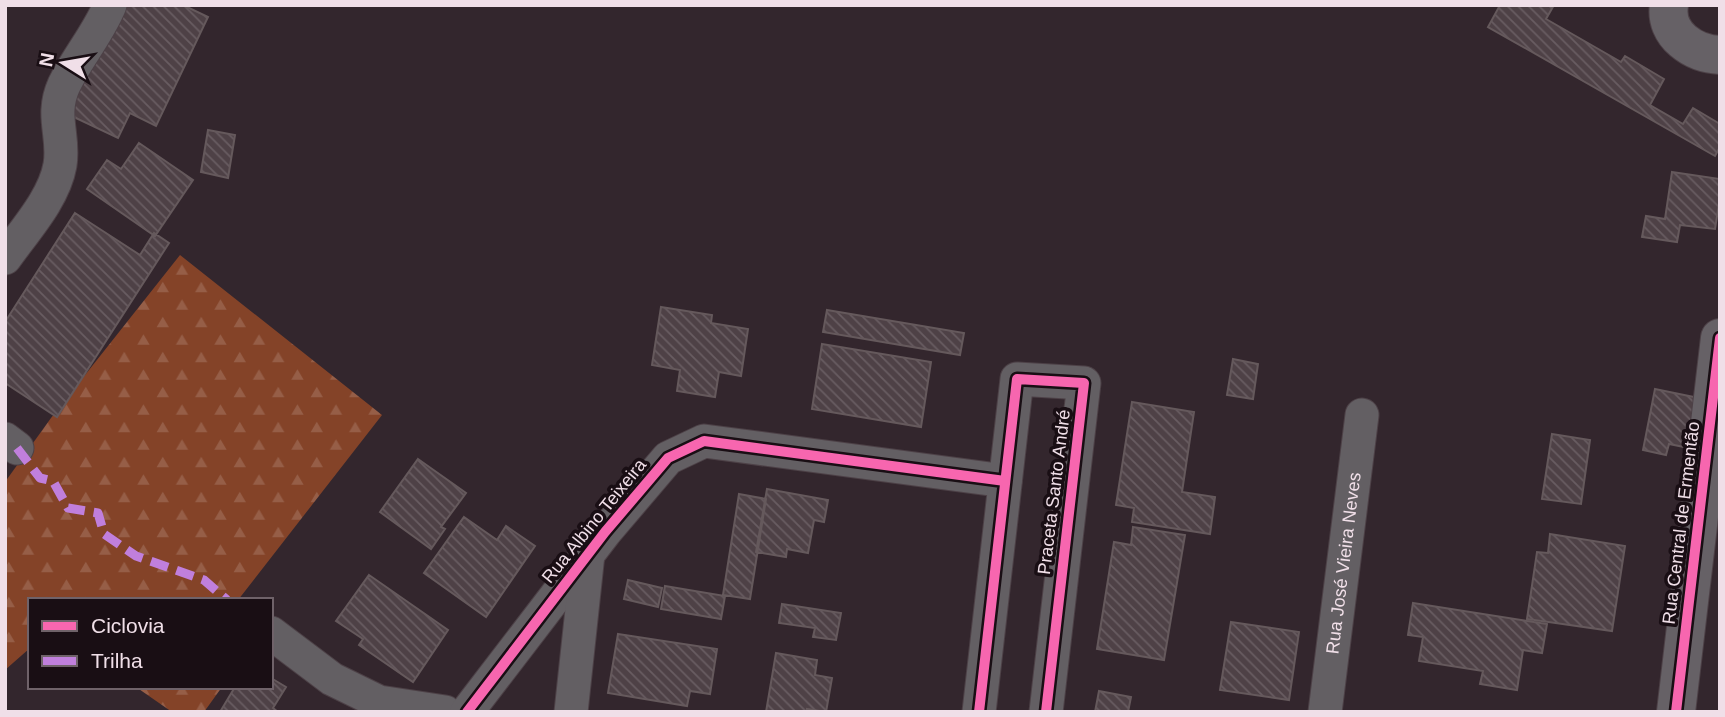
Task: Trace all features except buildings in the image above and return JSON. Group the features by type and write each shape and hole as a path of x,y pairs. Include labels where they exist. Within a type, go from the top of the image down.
{"street":[{"path":"5,258 49,195 60,168 62,146 56,116 64,87 110,5"},
{"path":"1669,5 1672,26 1684,43 1700,52 1720,55"},
{"name":"Rua Central de Ermentão","path":"1676,712 1720,338"},
{"name":"Praceta Santo André","path":"979,712 1017,379 1084,383 1046,712"},
{"name":"Rua José Vieira Neves","path":"1325,712 1362,415"},
{"name":"Rua Albino Teixeira","path":"467,712 588,554 668,458 704,442 1005,481"},
{"name":"Rua Albino Teixeira","path":"571,712 588,554"},
{"path":"273,635 332,679 379,702 445,712"}],"green space":[{"path":"180,255 382,415 240,598 28,598 28,650 5,670 5,482 51,418"},
{"path":"139,689 221,689 204,712 172,712"}],"marked path":[{"path":"17,448 40,478 53,481 68,508 98,513 104,534 136,556 204,580 225,598"}],"cycle path":[{"path":"1676,712 1720,338"},
{"path":"979,712 1017,379 1084,383 1046,712"},
{"path":"467,712 605,532 668,458 704,441 1005,481"}]}
